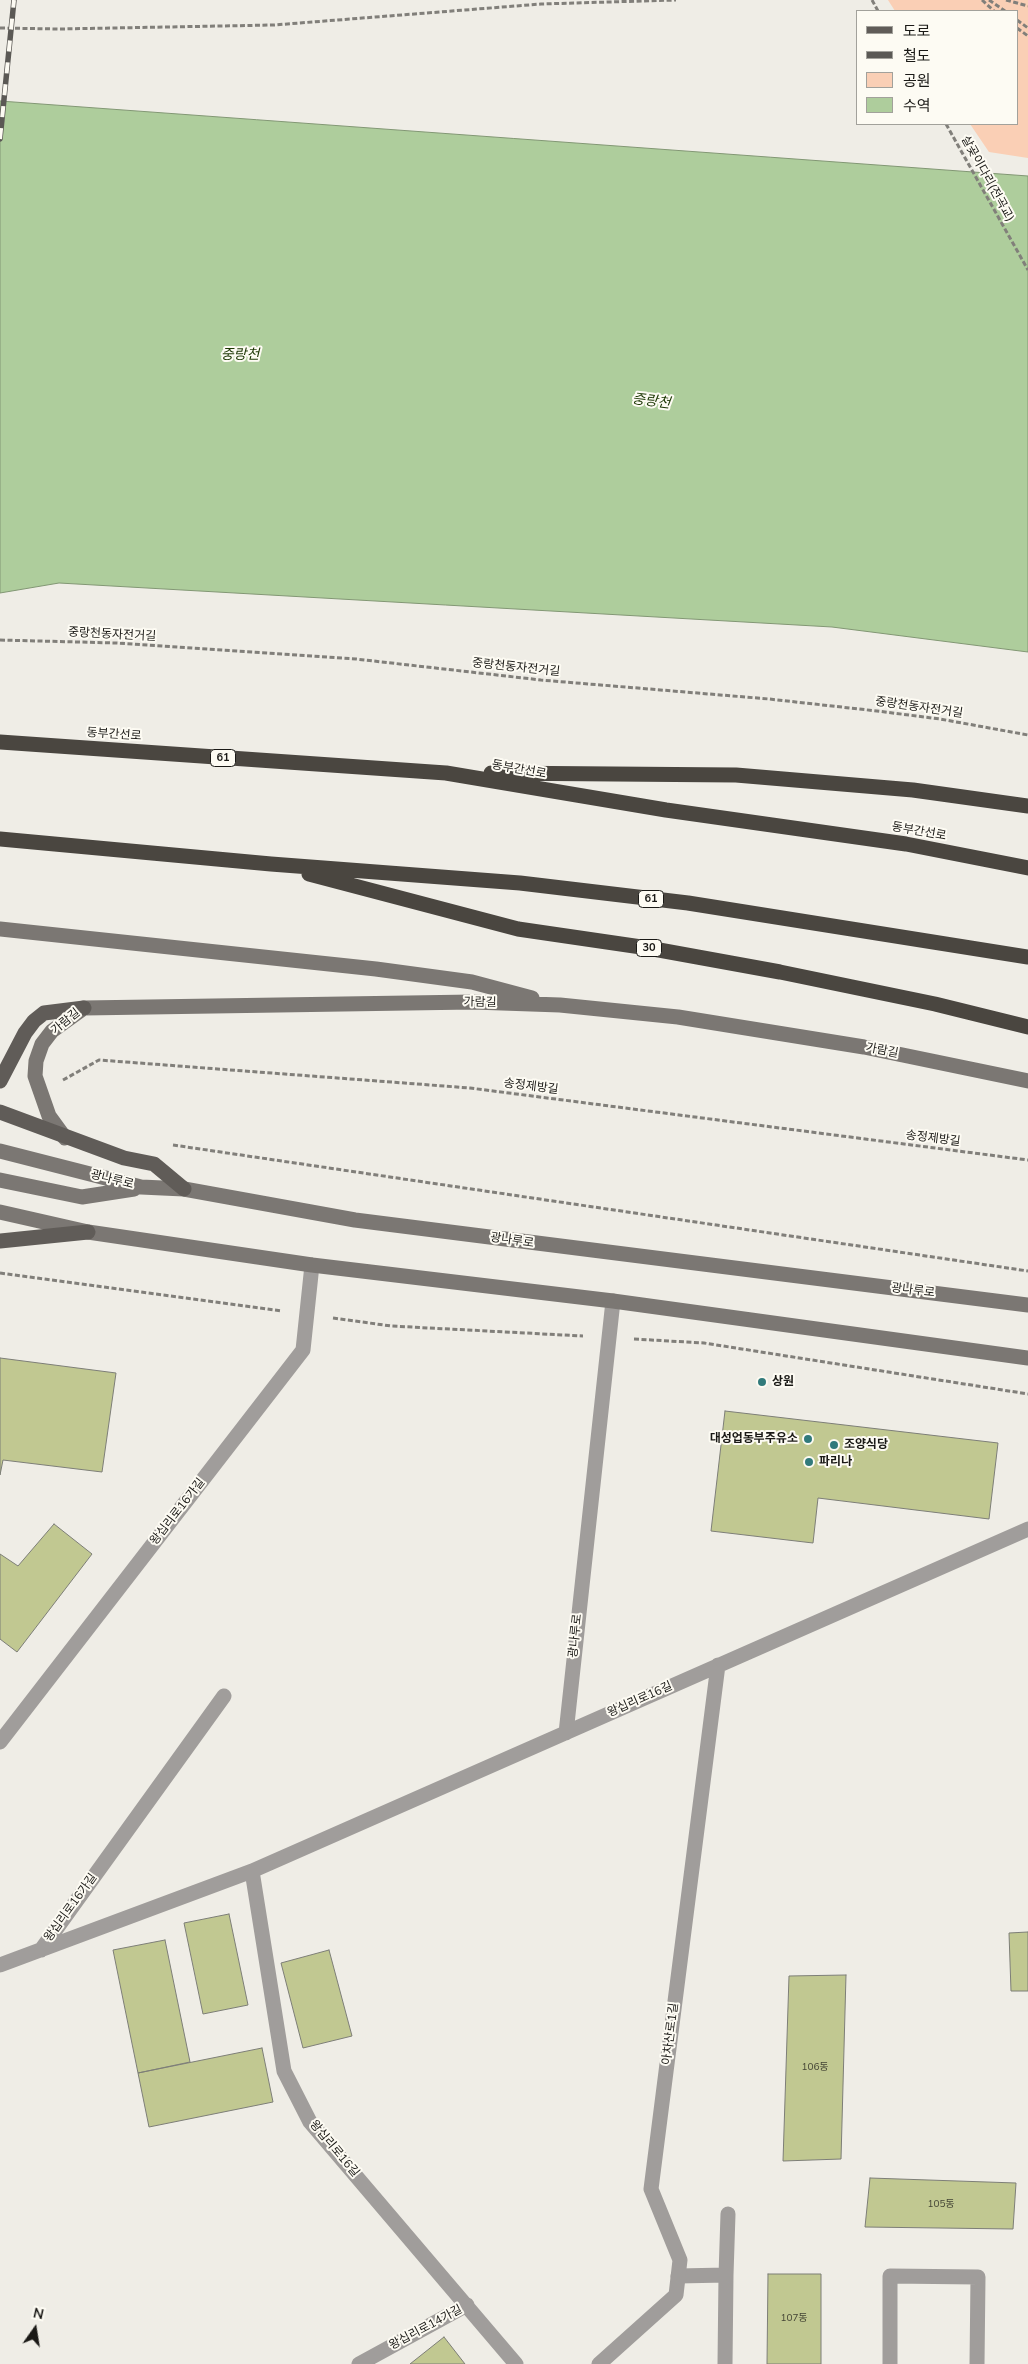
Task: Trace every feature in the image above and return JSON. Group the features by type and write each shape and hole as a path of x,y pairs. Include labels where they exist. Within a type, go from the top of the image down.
{"highway":[{"name":"동부간선로","path":"0,742 446,773 666,810 906,844 1028,868"},
{"path":"446,773 736,775 913,790 1028,806"},
{"name":"61","path":"0,839 271,864 530,884 698,905 1028,957"},
{"name":"30","path":"271,864 518,929 648,948 780,972 935,1004 1028,1027"}],"main road":[{"path":"0,930 376,968 472,982 560,1005"},
{"name":"가람길","path":"65,1138 49,1116 35,1076 36,1061 42,1044 52,1032 84,1008 473,1002 560,1005 688,1019 864,1048 1028,1081"},
{"path":"0,1081 25,1033 34,1021 44,1013 84,1008"},
{"path":"0,1112 65,1138 124,1158 154,1164 184,1189"},
{"name":"광나루로","path":"0,1152 141,1188 184,1189 365,1222 1028,1305"},
{"path":"0,1180 82,1197 141,1188"},
{"path":"0,1212 88,1232 312,1265 613,1301 1028,1358"},
{"path":"0,1241 88,1232"}],"street":[{"name":"왕십리로16가길","path":"0,1742 303,1350 312,1265"},
{"name":"광나루로","path":"566,1733 613,1301"},
{"name":"왕십리로16길","path":"0,1965 252,1871 1028,1529"},
{"name":"아차산로1길","path":"599,2364 676,2295 680,2260 651,2189 718,1665"},
{"name":"왕십리로16가길","path":"41,1950 224,1696"},
{"name":"왕십리로16길","path":"252,1871 284,2072 310,2122 467,2305"},
{"path":"725,2364 728,2214"},
{"path":"678,2276 726,2275"},
{"path":"890,2364 890,2276 978,2277 977,2364"},
{"path":"467,2305 516,2364"},
{"name":"왕십리로14가길","path":"359,2364 467,2305"}],"path":[{"path":"0,28 59,29 274,25 540,4 676,0"},
{"path":"982,0 993,10"},
{"path":"989,0 1004,10"},
{"path":"1006,0 1028,6"},
{"name":"살곶이다리(전곡교)","path":"947,125 1028,270"},
{"name":"중랑천동자전거길","path":"0,640 117,643 356,659 541,680 769,699 877,711 940,719 1028,735"},
{"name":"송정제방길","path":"43,1100 63,1080 99,1060 470,1088 1028,1160"},
{"path":"166,1144 1028,1272"},
{"path":"0,1273 391,1326 704,1343 1028,1394"}],"green space":[{"path":"888,0 1028,0 1028,158 989,152 971,125 1018,125 1018,10 894,10"}],"water":[{"name":"중랑천","path":"0,101 1028,176 1028,652 832,627 59,583 0,593"}],"building":[{"path":"0,1358 116,1373 102,1472 3,1460 0,1475"},
{"path":"725,1411 998,1443 989,1519 818,1498 813,1543 711,1531"},
{"path":"54,1524 92,1554 17,1652 0,1639 0,1554 18,1566"},
{"path":"229,1914 248,2005 203,2014 184,1923"},
{"path":"1028,1932 1028,1991 1011,1991 1009,1933"},
{"path":"165,1940 190,2062 138,2073 113,1950"},
{"path":"329,1950 352,2036 303,2048 281,1963"},
{"path":"846,1975 841,2159 783,2161 789,1976"},
{"path":"262,2048 273,2102 149,2127 138,2073"},
{"path":"870,2178 1016,2183 1013,2229 865,2227"},
{"path":"768,2274 821,2274 821,2364 767,2364"},
{"path":"444,2337 465,2364 410,2364"}],"railway":[{"path":"0,139 14,0"}],"place":[{"name":"상원","path":"762,1382"},
{"name":"대성업동부주유소","path":"808,1439"},
{"name":"조양식당","path":"834,1445"},
{"name":"파리나","path":"809,1462"}]}
